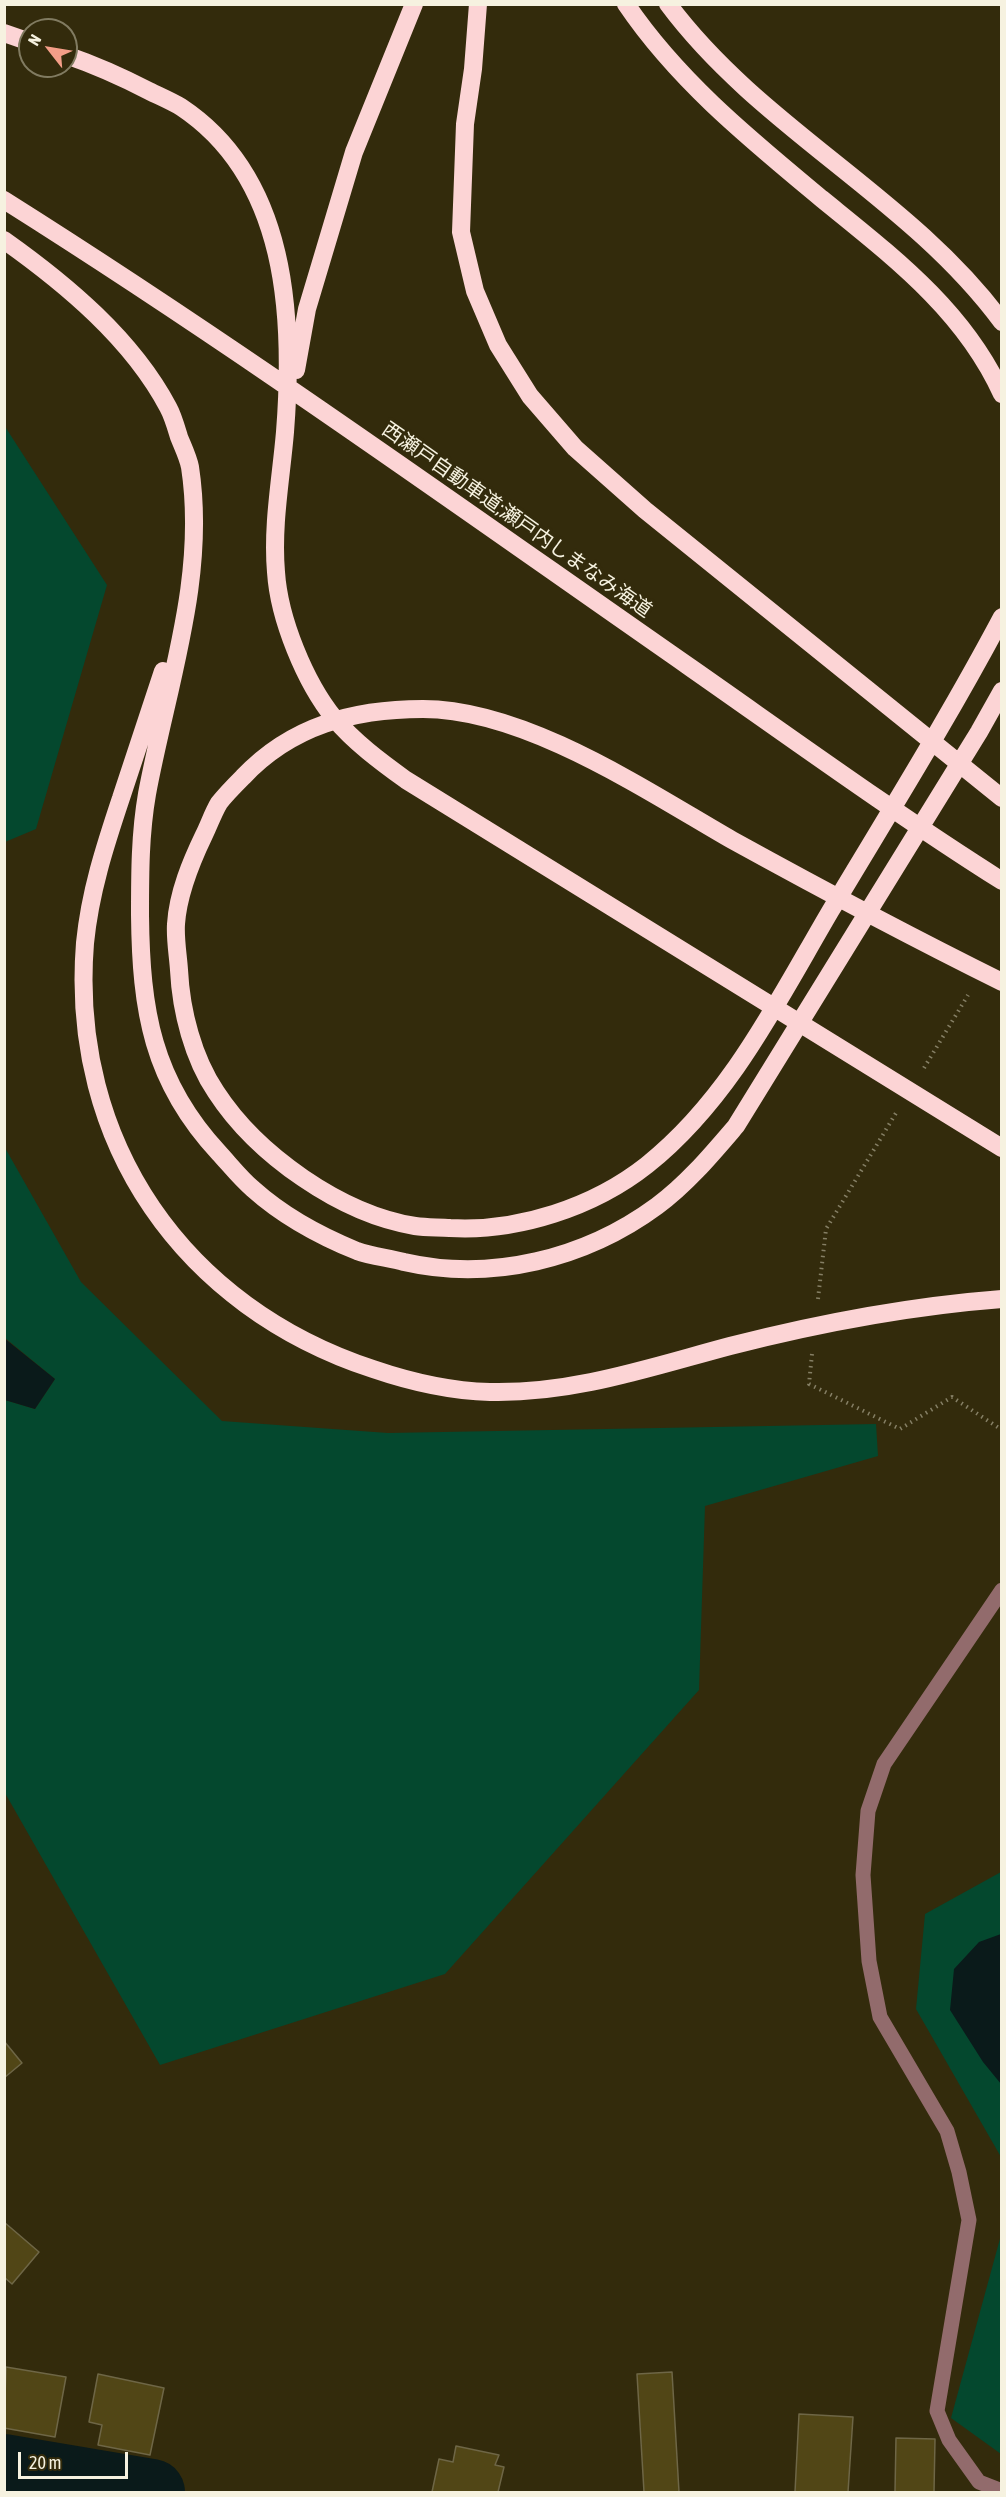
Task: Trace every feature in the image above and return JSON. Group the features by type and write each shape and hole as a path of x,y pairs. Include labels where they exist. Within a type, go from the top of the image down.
{"highway":[{"path":"285,431 307,309 354,152 414,4"},
{"path":"478,4 473,69 465,124 461,232 474,291 498,345 530,396 575,448 645,510 1002,798"},
{"path":"626,4 647,35 723,115 911,271 942,303 969,337 1002,394"},
{"path":"668,4 707,52 742,86 947,257 979,291 1002,322"},
{"path":"78,59 104,68 182,108 221,142 249,179 267,219 279,260 286,309 288,365 285,431 276,519 276,573 286,626 305,671 334,718 373,756 406,780 1002,1148"},
{"name":"西瀬戸自動車道;瀬戸内しまなみ海道","path":"4,200 94,257 244,358 748,708 1002,881"},
{"path":"4,240 83,303 134,357 168,407 190,463 195,528 192,584 146,798 140,862 142,982 152,1038 176,1095 210,1143 252,1189 301,1223 359,1252 419,1265 477,1269 541,1262 605,1238 658,1205 699,1167 736,1126 1002,691"},
{"path":"192,584 95,877 86,942 84,1009 93,1074 113,1140 146,1201 187,1252 239,1301 299,1340 355,1363 417,1384 489,1392 560,1388 649,1370 730,1346 860,1317 942,1304 1002,1299"},
{"path":"1002,617 954,706 741,1060 696,1120 645,1167 593,1198 535,1220 476,1229 414,1226 354,1207 300,1177 250,1136 213,1089 190,1036 180,982 176,922 190,864 220,801 264,755 312,727 373,711 429,709 480,716 543,738 616,773 899,931 1002,982"}],"street":[{"path":"1002,1590 884,1764 868,1810 863,1875 869,1961 880,2017 947,2131 959,2172 969,2220 936,2411 948,2440 979,2482 1002,2491"}],"path":[{"path":"922,1070 971,990"}],"green space":[{"path":"4,425 107,585 36,829 5,842"},
{"path":"4,1146 81,1282 222,1421 388,1433 876,1424 878,1456 705,1506 699,1690 445,1974 160,2065 5,1793 5,1400 35,1409 55,1379 5,1338"},
{"path":"1001,1872 1001,2157 916,2009 925,1914"},
{"path":"1001,2235 1001,2454 951,2418"}],"shaded area":[{"path":"4,1338 55,1379 35,1409 5,1400"},
{"path":"1002,1934 1001,2084 983,2062 950,2010 954,1969 979,1942"}],"building":[{"path":"4,2041 22,2063 4,2078"},
{"path":"4,2222 39,2252 12,2284 4,2277"},
{"path":"6,2367 66,2377 55,2437 4,2428"},
{"path":"672,2372 679,2492 644,2492 637,2374"},
{"path":"98,2374 164,2388 150,2455 98,2445 102,2425 89,2422"},
{"path":"799,2414 853,2417 848,2492 795,2492"},
{"path":"896,2438 935,2439 934,2492 895,2492"},
{"path":"456,2446 499,2455 495,2465 504,2467 498,2492 432,2492 439,2459 453,2462"}],"waterway":[{"path":"4,2467 152,2492"}]}
